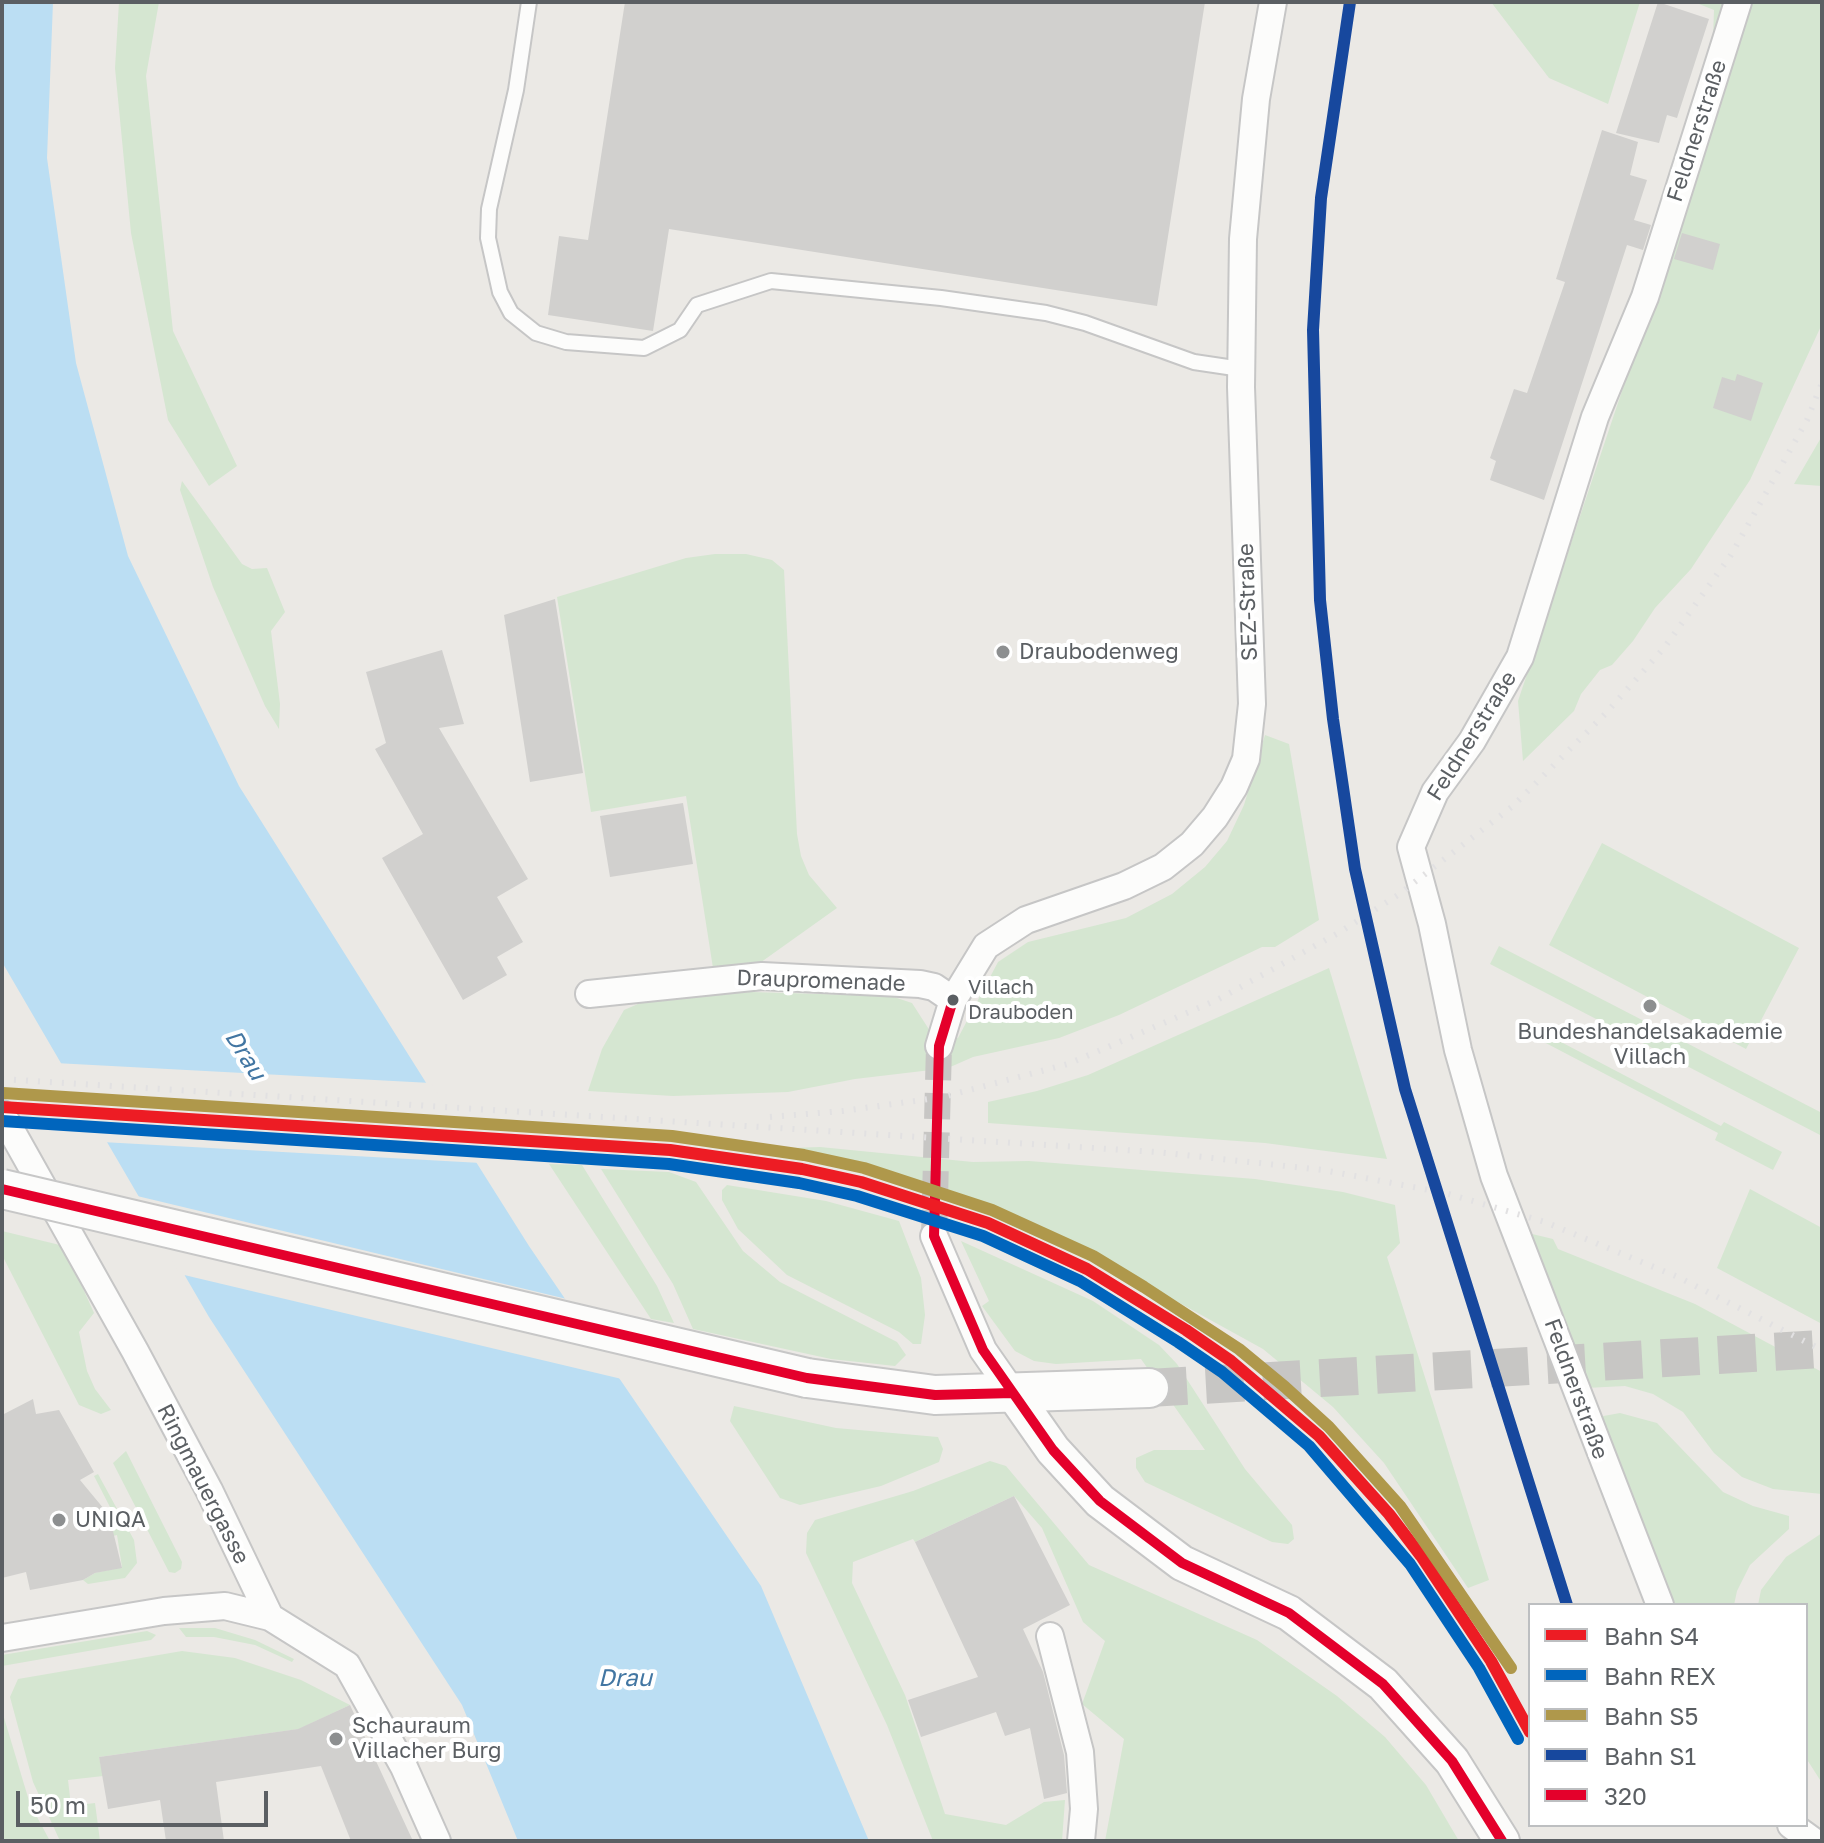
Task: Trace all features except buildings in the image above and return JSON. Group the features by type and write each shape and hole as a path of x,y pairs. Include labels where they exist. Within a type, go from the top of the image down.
{"main road":[{"path":"2,1189 807,1378 935,1395 1149,1388"}],"street":[{"name":"SEZ-Straße","path":"939,1046 953,1000 978,956 1004,932 1026,920 1144,877 1177,856 1215,817 1241,773 1250,742 1252,704 1241,369 1243,239 1256,99 1273,2"},
{"name":"Feldnerstraße","path":"1659,1603 1494,1176 1458,1050 1432,924 1411,847 1435,792 1472,741 1520,657 1595,417 1645,297 1738,2"},
{"name":"Draupromenade","path":"589,994 762,976 920,984 934,987 953,1000"},
{"name":"Ringmauergasse","path":"2,1114 150,1379 270,1617"},
{"path":"934,1236 983,1350 1053,1450 1100,1501 1182,1563 1289,1613 1383,1684 1452,1761 1502,1841"},
{"path":"2,1638 164,1611 225,1606 270,1617 347,1665 404,1767 437,1841"},
{"path":"1050,1636 1080,1752 1084,1809 1081,1841"},
{"path":"1794,1827 1813,1841"}],"lane":[{"path":"529,2 518,76 489,209 488,238 500,292 511,313 536,333 566,342 644,348 680,330 697,305 771,281 941,298 1046,313 1085,323 1194,362 1241,369"}],"green space":[{"path":"119,2 159,2 146,76 173,331 237,466 209,486 168,420 131,233 115,68"},
{"path":"1491,2 1640,2 1608,104 1549,78"},
{"path":"1694,2 1822,2 1822,324 1750,480 1691,569 1655,608 1612,665 1600,670 1581,694 1574,711 1523,761 1518,701 1733,60 1713,38 1714,10"},
{"path":"1822,436 1822,486 1794,484"},
{"path":"182,481 242,564 252,569 267,568 285,612 271,631 280,704 279,729 265,706 213,587 180,490"},
{"path":"746,554 772,560 784,570 797,834 809,875 837,908 757,965 713,968 686,796 591,812 557,597 686,558"},
{"path":"1265,735 1289,744 1319,920 1275,947 1262,947 1119,1015 1059,1038 973,1057 948,1068 855,1079 788,1092 673,1096 588,1091 602,1049 624,1010 652,998 751,992 891,996 912,1003 930,1031 958,1038 998,962 1028,942 1126,918 1172,894 1205,867 1227,841 1244,805"},
{"path":"1602,843 1799,948 1746,1049 1549,945"},
{"path":"1499,946 1822,1113 1822,1136 1490,964"},
{"path":"1329,968 1387,1159 1265,1143 988,1123 988,1102 1088,1075"},
{"path":"1521,1021 1721,1126 1724,1122 1782,1152 1773,1170 1715,1140 1718,1133 1517,1028"},
{"path":"820,1147 973,1162 1029,1161 1255,1179 1343,1192 1395,1205 1400,1243 1387,1257 1489,1580 1468,1588 1384,1463 1333,1407 1263,1349 1069,1242 995,1211 902,1181 818,1161 792,1148"},
{"path":"549,1164 582,1165 657,1286 674,1323 651,1319"},
{"path":"601,1169 669,1172 696,1182 743,1251 780,1282 897,1342 906,1355 895,1366 831,1359 693,1329 673,1284"},
{"path":"727,1185 826,1201 899,1221 921,1278 925,1315 921,1344 913,1344 899,1332 787,1275 738,1229 722,1200 722,1190"},
{"path":"1750,1189 1822,1228 1822,1324 1717,1268"},
{"path":"2,1231 64,1246 94,1313 79,1332 87,1371 95,1389 111,1410 101,1414 79,1405 2,1255"},
{"path":"1528,1233 1553,1239 1558,1249 1695,1304 1822,1372 1822,1494 1773,1489 1742,1477 1714,1453 1683,1412 1653,1394 1625,1386 1586,1388"},
{"path":"961,1241 1093,1301 1159,1345 1177,1364 1245,1469 1292,1525 1294,1539 1288,1544 1272,1542 1145,1482 1136,1468 1136,1458 1154,1450 1205,1450 1141,1359 1056,1364 1034,1361 1015,1351 982,1306 989,1301"},
{"path":"734,1406 836,1428 938,1437 943,1449 939,1462 881,1486 800,1505 780,1498 730,1421"},
{"path":"1620,1413 1657,1423 1723,1492 1753,1506 1789,1516 1789,1529 1750,1565 1734,1603 1672,1603 1598,1417"},
{"path":"126,1451 182,1562 181,1569 175,1573 169,1572 113,1463"},
{"path":"990,1461 1006,1466 1089,1565 1257,1640 1337,1696 1385,1737 1426,1785 1459,1841 1105,1841 1124,1739 1082,1704 1105,1641 1083,1622 1042,1528 1014,1496 915,1542 913,1539 853,1562 852,1583 905,1695 945,1814 1006,1825 1044,1802 1065,1800 1062,1841 933,1841 887,1725 806,1553 807,1533 815,1520 913,1491"},
{"path":"98,1474 134,1540 137,1563 125,1578 88,1584 83,1580 95,1573 122,1567 117,1535 113,1536 111,1509 94,1476"},
{"path":"1822,1533 1822,1783 1808,1761 1808,1603 1758,1603 1761,1590 1786,1557"},
{"path":"179,1628 215,1628 255,1640 294,1659 292,1662 255,1645 214,1637 186,1637"},
{"path":"147,1631 156,1635 151,1640 2,1666 2,1655"},
{"path":"182,1651 235,1658 301,1680 350,1705 299,1729 99,1757 103,1776 68,1780 71,1806 95,1803 100,1841 60,1841 33,1782 10,1697 18,1679"},
{"path":"2,1711 30,1804 50,1841 2,1841"}],"water":[{"name":"Drau","path":"2,2 53,2 47,158 76,363 128,556 239,786 529,1246 761,1586 869,1841 518,1841 462,1705 209,1317 2,962"}],"pier":[{"path":"55,1063 431,1083 481,1163 102,1142"},
{"path":"133,1195 571,1300 626,1380 180,1274"}],"tunnel":[{"path":"934,1236 939,1046"},
{"path":"1149,1388 1822,1349"}],"railway":[{"path":"770,1117 843,1111 943,1097 1068,1064 1217,1000 1340,932 1398,895 1513,806 1606,713 1664,648 1731,555 1807,420 1822,383"},
{"path":"2,1079 1157,1152 1323,1170 1445,1193 1545,1222 1678,1277 1822,1350"}],"rail line":[{"name":"S1","path":"1350,2 1321,198 1313,330 1320,600 1333,719 1355,869 1405,1089 1566,1603"},
{"name":"S5","path":"3,1093 672,1136 804,1155 864,1168 992,1210 1093,1256 1239,1349 1285,1387 1329,1427 1400,1506 1511,1668"},
{"name":"S4","path":"2,1107 670,1150 802,1169 861,1182 988,1223 1087,1269 1186,1330 1231,1361 1319,1436 1389,1514 1421,1556 1491,1661 1528,1728"},
{"name":"REX","path":"2,1121 669,1164 799,1183 857,1196 983,1236 1080,1281 1178,1342 1222,1372 1309,1446 1410,1564 1479,1668 1518,1739"}],"transit line":[{"name":"320","path":"953,1000 939,1046 934,1236 983,1350 1053,1450 1100,1501 1182,1563 1289,1613 1383,1684 1452,1761 1502,1841"},
{"name":"320","path":"2,1189 807,1378 935,1395 1013,1393"}],"place":[{"name":"Draubodenweg","path":"1003,652"},
{"name":"Villach Drauboden","path":"953,1000"},
{"name":"Bundeshandelsakademie Villach","path":"1650,1006"},
{"name":"UNIQA","path":"59,1520"},
{"name":"Schauraum Villacher Burg","path":"336,1739"}]}
